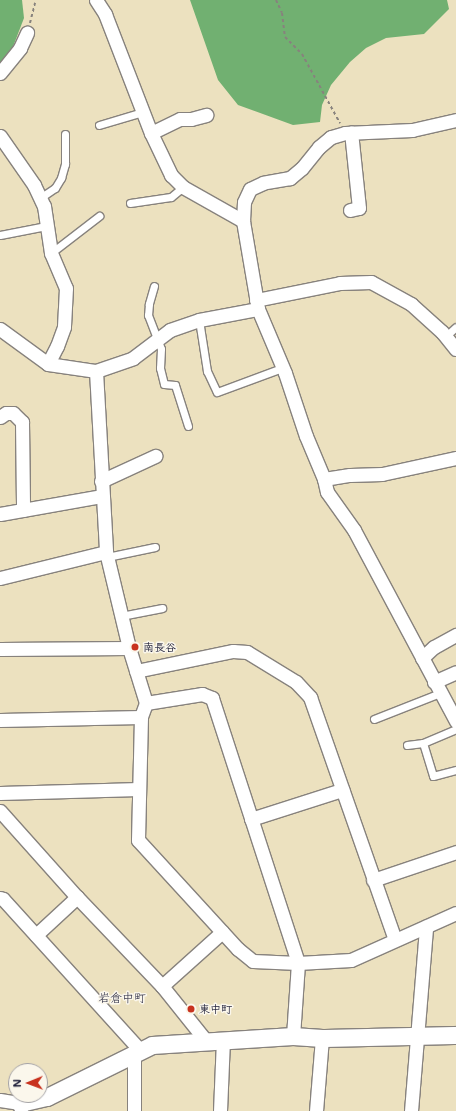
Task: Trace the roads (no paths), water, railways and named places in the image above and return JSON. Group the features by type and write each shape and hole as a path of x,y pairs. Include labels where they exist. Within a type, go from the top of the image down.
{"street":[{"path":"96,0 105,14 151,133 171,174 183,187 243,221"},
{"path":"0,73 20,48 27,33"},
{"path":"151,133 180,119 191,119 206,115"},
{"path":"456,120 412,130 348,133 331,137 319,147 302,168 290,178 263,183 250,189 244,202 243,221 257,305 282,368 306,436 324,479 327,492 354,530 437,688 456,721"},
{"path":"348,133 359,208 350,210"},
{"path":"0,136 34,185 44,206 51,253 66,288 64,327 58,346 48,364"},
{"path":"0,329 48,364 96,371 133,358 170,330 199,320 340,283 371,282 411,304 446,336 456,349"},
{"path":"96,371 106,555 129,648 146,704 141,717 138,840 238,949 253,960 298,963 351,960 456,913"},
{"path":"0,417 6,413 13,413 22,422 23,510"},
{"path":"101,481 155,456"},
{"path":"324,479 350,475 382,474 456,458"},
{"path":"0,514 102,496"},
{"path":"0,578 106,555"},
{"path":"422,658 434,647 456,635"},
{"path":"0,649 129,648"},
{"path":"136,671 233,651 247,652 296,682 310,697 395,940"},
{"path":"437,688 456,672"},
{"path":"146,704 202,694 212,698 298,963 293,1036"},
{"path":"0,720 141,717"},
{"path":"0,793 140,789"},
{"path":"252,819 342,790"},
{"path":"0,811 77,897 162,986 206,1041"},
{"path":"373,880 456,852"},
{"path":"36,935 77,897"},
{"path":"0,898 3,899 36,935 138,1052 134,1111"},
{"path":"411,1111 426,927"},
{"path":"162,986 222,932"},
{"path":"0,1100 20,1107 47,1098 152,1045 293,1036 322,1038 456,1035"},
{"path":"316,1111 322,1038"},
{"path":"220,1111 223,1040"}],"lane":[{"path":"98,125 143,112"},
{"path":"40,198 55,188 61,178 65,164 65,134"},
{"path":"130,203 171,197 183,187"},
{"path":"51,253 99,216"},
{"path":"0,235 46,226"},
{"path":"154,286 149,304 148,315 162,349 160,368 164,384 175,385 188,426"},
{"path":"199,320 207,371 218,392 282,368"},
{"path":"446,336 456,327"},
{"path":"106,555 155,547"},
{"path":"121,616 162,608"},
{"path":"374,720 437,688"},
{"path":"407,745 423,743 456,729"},
{"path":"423,743 433,776 456,770"}],"place":[{"name":"南長谷","path":"135,647"},
{"name":"東中町","path":"191,1009"}],"district":[{"name":"岩倉中町","path":"122,998"}]}
